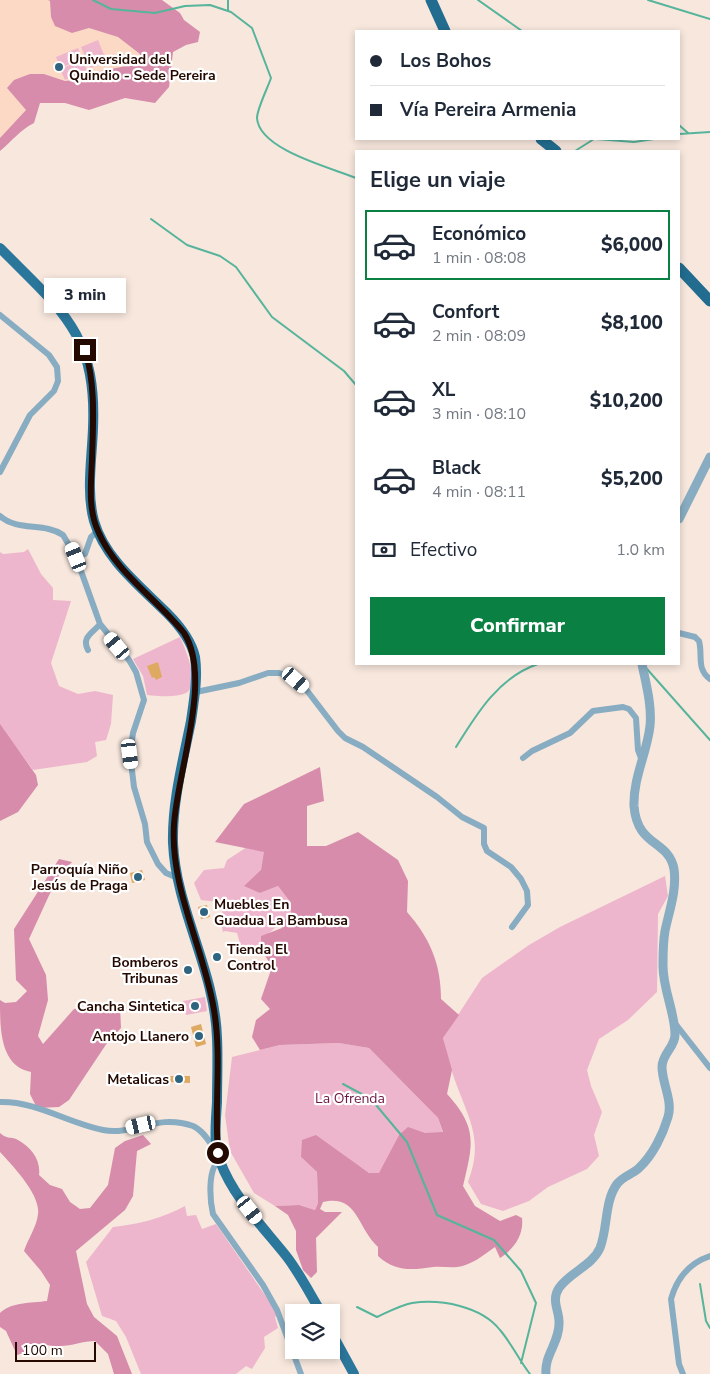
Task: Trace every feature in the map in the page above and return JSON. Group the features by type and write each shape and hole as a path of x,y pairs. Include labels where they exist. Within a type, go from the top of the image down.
{"highway":[{"path":"432,0 445,30"},
{"path":"542,140 555,150"},
{"path":"680,269 710,301"}],"main road":[{"path":"0,248 65,316 85,350 93,390 91,498 93,515 98,531 108,550 118,563 172,618 191,643 195,658 196,692 174,816 173,845 178,878 215,1011 217,1038 216,1134 219,1157 240,1197 294,1267 316,1304"},
{"path":"340,1348 354,1374"}],"street":[{"path":"0,315 49,355 57,367 58,381 54,390 30,415 0,472"},
{"path":"680,517 710,457"},
{"path":"0,516 6,522 20,526 41,527 59,532 67,540 76,557 100,624 129,660 136,672 144,700 133,733 130,754 134,787 145,824 147,842 162,869 166,873 178,878"},
{"path":"76,557 83,556 91,537 98,531"},
{"path":"88,650 85,645 86,637 100,624"},
{"path":"680,633 695,637 699,641 700,662 706,676 710,678"},
{"path":"546,1374 545,1368 550,1353 557,1341 559,1322 555,1295 560,1287 597,1255 602,1243 612,1195 618,1184 639,1168 653,1151 669,1116 670,1104 662,1067 663,1058 675,1039 674,1022 665,987 663,967 665,932 674,891 674,870 667,852 647,838 641,831 634,806 635,785 650,726 647,689 642,665"},
{"path":"196,692 268,673 279,673 296,680 305,688 345,738 363,747 437,797 462,817 484,828 484,844 487,851 512,867 522,879 527,891 528,905 512,927"},
{"path":"523,758 532,751 570,733 594,711 623,707 629,709 636,718 638,750 642,761"},
{"path":"674,1022 710,1068"},
{"path":"0,1102 24,1104 104,1130 125,1129 166,1121 187,1124 196,1127 202,1132 219,1157 214,1166 212,1180 211,1203 214,1214 263,1285 277,1310 301,1374"},
{"path":"683,1374 679,1364 671,1299 678,1282 692,1264 710,1256"}],"shaded area":[{"name":"Universidad del Quindio - Sede Pereira","path":"0,0 48,0 50,1 51,17 72,33 89,28 118,37 140,53 136,64 101,71 82,79 64,81 44,74 7,88 26,110 0,138"},
{"path":"48,0 162,0 180,13 184,20 200,32 198,42 186,45 173,52 169,87 155,103 125,98 89,110 65,103 40,103 34,123 20,132 0,151 0,138 26,110 7,88 14,80 30,74 44,74 65,81 82,79 101,71 136,64 140,54 118,37 89,28 72,33 55,26 51,17 50,1"},
{"path":"0,724 36,775 38,785 18,812 0,821"},
{"path":"320,767 324,801 307,806 307,846 326,846 358,832 398,860 408,881 407,912 422,932 433,952 439,974 441,999 459,1015 443,1038 452,1070 447,1094 464,1117 470,1137 471,1147 463,1186 475,1206 500,1221 516,1215 522,1218 520,1236 514,1246 500,1258 495,1247 467,1265 418,1269 397,1267 378,1256 378,1247 350,1208 343,1203 335,1201 323,1202 320,1209 325,1212 342,1212 316,1238 317,1272 311,1278 303,1270 296,1250 296,1231 288,1215 275,1206 299,1205 315,1210 318,1203 317,1172 301,1157 302,1140 316,1135 369,1173 379,1173 399,1135 408,1127 425,1133 443,1132 438,1118 369,1048 339,1043 280,1045 260,1050 252,1037 256,1020 270,1009 261,999 272,967 261,949 261,936 282,928 280,924 291,914 291,903 278,886 260,893 244,886 261,870 264,852 215,842 244,804"},
{"path":"59,859 72,862 57,878 29,939 46,975 48,1000 38,1036 43,1044 74,1009 99,1005 120,1007 121,1028 107,1043 69,1100 59,1107 37,1108 30,1094 31,1072 13,1062 4,1045 0,1023 0,1000 5,1003 16,1002 27,991 16,980 14,929"},
{"path":"0,1133 18,1140 27,1146 37,1159 39,1175 50,1185 62,1189 70,1202 80,1209 90,1208 108,1185 115,1148 125,1141 143,1135 151,1144 137,1151 133,1196 125,1210 76,1251 87,1304 94,1317 117,1336 132,1374 114,1374 108,1354 95,1341 60,1346 32,1344 26,1352 17,1355 6,1331 0,1327 0,1313 15,1305 47,1301 50,1285 24,1251 36,1223 38,1206 25,1181 0,1152"}],"green space":[{"path":"98,40 107,62 90,68 81,47"},
{"path":"78,48 83,59 60,68 56,57"},
{"path":"83,60 87,70 65,80 60,69"},
{"path":"28,549 41,574 53,588 53,600 71,601 51,663 59,686 78,694 95,691 113,695 111,724 106,740 95,742 97,756 87,762 33,770 0,726 0,552 3,554 24,552"},
{"path":"180,637 192,675 190,689 186,693 177,696 147,695 143,676 133,659"},
{"path":"247,847 265,852 261,870 260,893 278,886 291,903 291,914 268,934 262,936 261,949 250,951 241,947 237,933 223,932 220,918 223,914 219,902 201,900 194,883 204,870 224,868 227,860"},
{"path":"665,876 668,896 658,914 657,992 628,1020 599,1039 587,1070 591,1086 602,1112 594,1135 599,1156 587,1169 548,1187 529,1201 503,1211 481,1204 468,1182 475,1155 471,1122 453,1074 443,1038 482,978 529,945 560,927"},
{"name":"Cancha Sintetica","path":"205,997 207,1011 186,1015 183,1001"},
{"name":"La Ofrenda","path":"340,1043 369,1048 438,1118 443,1133 399,1135 380,1173 369,1173 345,1157 301,1157 317,1172 318,1203 315,1210 299,1205 275,1206 254,1193 230,1151 225,1115 232,1057 280,1045"},
{"path":"185,1206 187,1216 196,1215 202,1229 216,1224 278,1314 275,1317 278,1328 264,1337 265,1348 252,1369 246,1366 236,1374 141,1374 126,1337 116,1321 102,1316 86,1262 113,1227 150,1220"}],"building":[{"path":"158,662 162,677 156,680 154,677 152,678 147,666"},
{"name":"Parroquía Niño Jesús de Praga","path":"142,870 145,880 132,883 130,873"},
{"name":"Muebles En Guadua La Bambusa","path":"207,905 210,917 201,919 198,907"},
{"name":"Antojo Llanero","path":"201,1024 206,1044 196,1047 191,1027"},
{"name":"Metalicas","path":"169,1076 190,1076 190,1083 169,1082"}],"waterway":[{"path":"93,0 111,9 155,13 185,6 210,5 231,12 252,28 271,78 257,114 261,129 270,139 298,156 355,178"},
{"path":"228,0 228,10"},
{"path":"478,0 521,30"},
{"path":"648,0 710,19"},
{"path":"680,126 688,133"},
{"path":"680,134 710,132"},
{"path":"577,150 592,140"},
{"path":"609,140 634,142 647,140"},
{"path":"151,219 187,245 220,256 236,267 272,317 344,371 355,384"},
{"path":"456,747 481,709 500,687 524,670 536,665"},
{"path":"647,669 710,740"},
{"path":"343,1084 371,1099 407,1142 437,1215 494,1240 521,1271 536,1303 521,1363"},
{"path":"700,1284 706,1321 710,1328"},
{"path":"357,1307 377,1317 403,1305 423,1302 448,1303 471,1310 482,1315 500,1330 530,1374"}],"place":[{"name":"Universidad del Quindio - Sede Pereira","path":"59,67"},
{"name":"Parroquía Niño Jesús de Praga","path":"138,877"},
{"name":"Muebles En Guadua La Bambusa","path":"204,912"},
{"name":"Tienda El Control","path":"217,957"},
{"name":"Bomberos Tribunas","path":"188,970"},
{"name":"Cancha Sintetica","path":"195,1006"},
{"name":"Antojo Llanero","path":"199,1036"},
{"name":"Metalicas","path":"179,1079"}],"route":[{"path":"85,350 92,379 94,401 91,498 97,529 108,550 118,563 172,618 184,633 191,643 195,658 196,692 176,803 173,845 182,891 215,1011 217,1029 216,1134 218,1153"}]}
